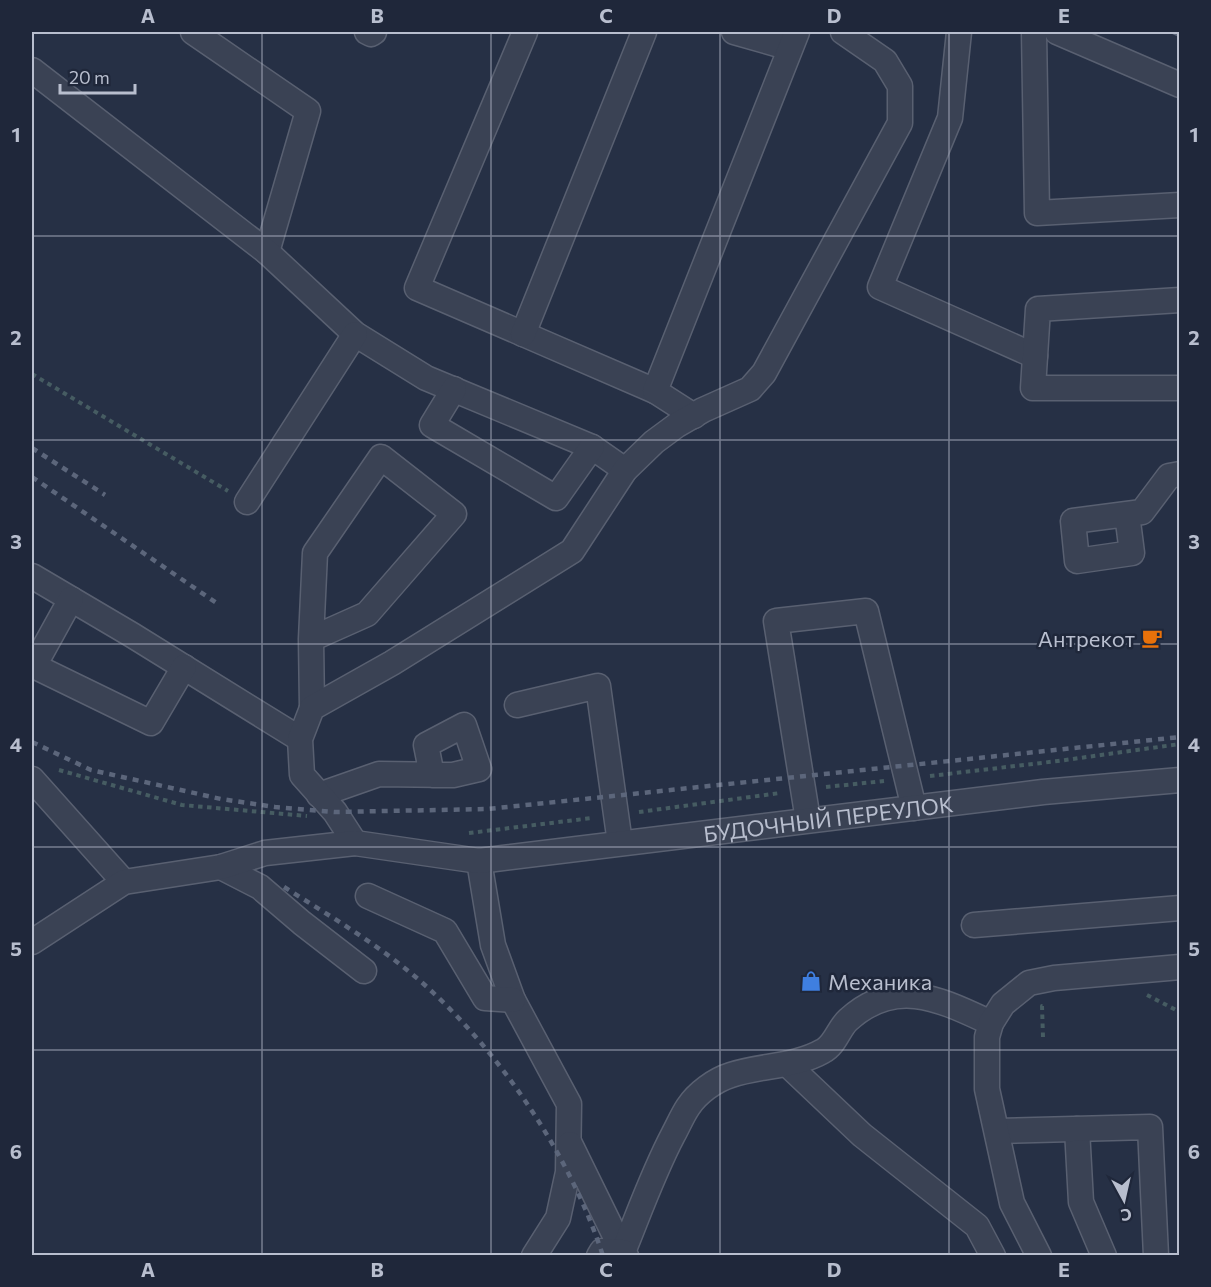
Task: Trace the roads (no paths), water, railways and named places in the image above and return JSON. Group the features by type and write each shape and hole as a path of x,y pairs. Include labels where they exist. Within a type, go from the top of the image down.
{"street":[{"path":"194,32 308,111 267,252"},
{"path":"367,32 371,34 374,32"},
{"path":"525,32 417,288 655,391 694,416"},
{"path":"523,334 644,32"},
{"path":"655,391 794,40 734,32"},
{"path":"312,708 392,663 572,550 625,470 654,442 677,425 750,389 764,373 900,123 900,86 885,62 843,32"},
{"path":"959,32 950,118 880,287 1035,356"},
{"path":"1034,32 1037,213 1179,206"},
{"path":"1057,32 1179,85"},
{"path":"32,70 267,252 355,334 426,378 592,447 625,470"},
{"path":"1179,300 1038,309 1033,388 1179,388"},
{"path":"247,502 355,334"},
{"path":"454,389 432,425 556,498 592,447"},
{"path":"311,639 367,614 454,514 381,457 315,553 311,639 312,708 300,739 302,775 335,813 355,843"},
{"path":"1127,514 1142,512 1169,476 1179,474"},
{"path":"32,576 300,739"},
{"path":"71,599 34,666 151,723 184,667"},
{"path":"808,820 776,621 866,611 914,808"},
{"path":"517,705 598,686 620,843"},
{"path":"319,795 378,774 432,775"},
{"path":"32,779 124,882 32,942"},
{"name":"БУДОЧНЫЙ ПЕРЕУЛОК","path":"124,882 221,867 265,853 355,843 479,861 1043,792 1179,780"},
{"path":"479,861 493,945 513,1000 569,1104 568,1172 558,1218 534,1256"},
{"path":"221,867 260,887 364,971"},
{"path":"368,896 445,931 485,998 513,1000"},
{"path":"974,925 1179,908"},
{"path":"1039,1256 1012,1203 987,1089 987,1037 991,1023 1003,1004 1029,983 1054,978 1179,967"},
{"path":"624,1254 658,1164 688,1107 716,1083 730,1075 810,1058 827,1049 847,1021 870,1003 888,999 912,994 942,1000 991,1023"},
{"path":"787,1064 862,1136 977,1226 993,1256"},
{"path":"997,1131 1150,1127 1156,1256"},
{"path":"1077,1129 1081,1202 1104,1256"},
{"path":"568,1140 624,1254"},
{"path":"599,1256 602,1251 624,1254"}],"railway":[{"path":"1173,32 1180,35"},
{"path":"32,448 105,495"},
{"path":"32,477 218,604"},
{"path":"32,742 91,770 221,799 275,807 335,812 488,809 1180,737"},
{"path":"284,887 358,934 411,973 455,1014 482,1044 532,1110 553,1146 573,1182 603,1256"}],"place":[{"name":"Антрекот","path":"1152,638"},
{"name":"Механика","path":"811,981"}]}
